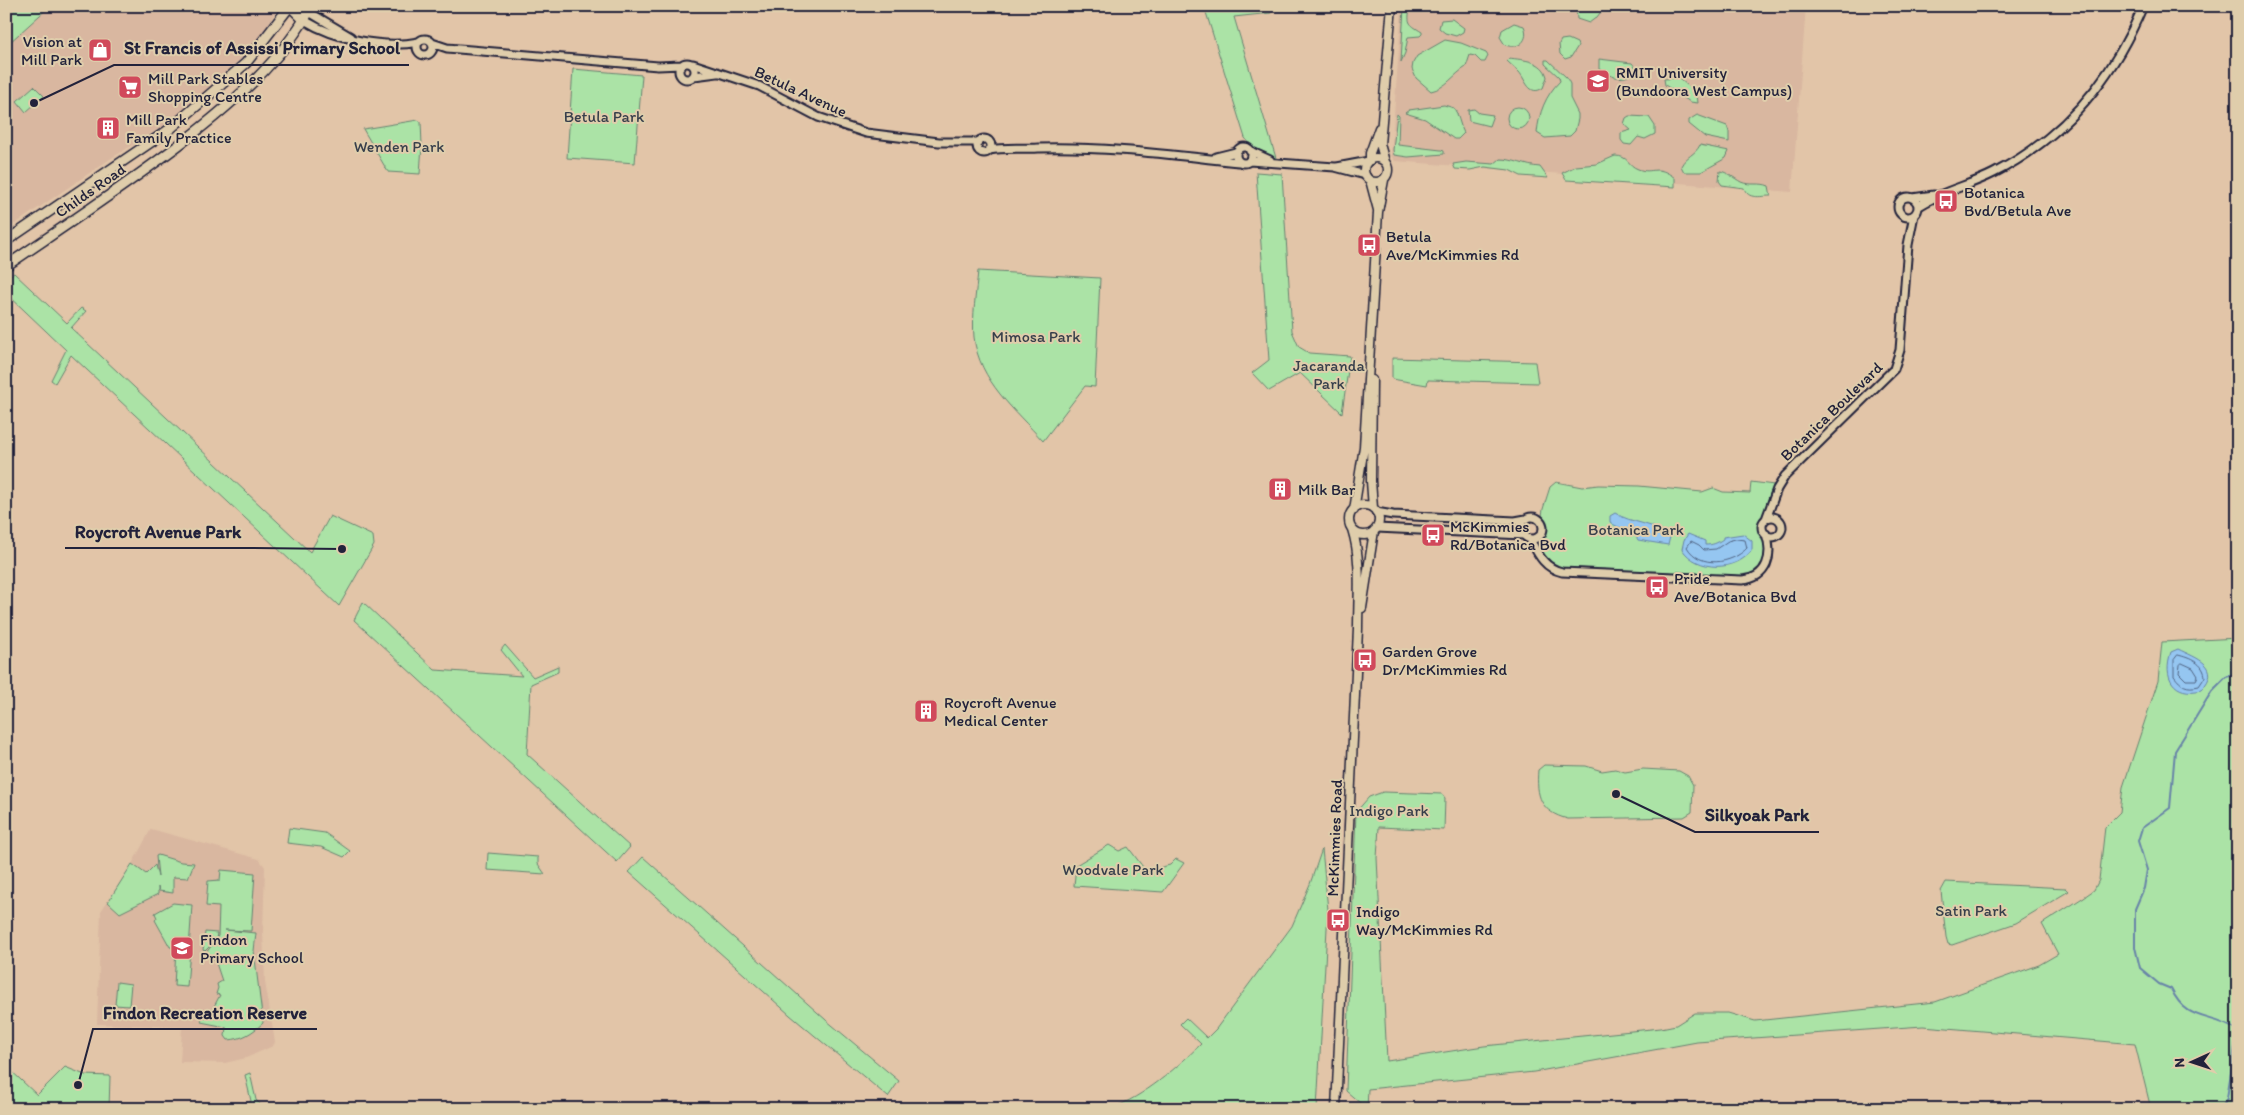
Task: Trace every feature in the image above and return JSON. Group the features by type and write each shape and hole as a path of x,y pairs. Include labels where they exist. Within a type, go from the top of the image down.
{"main road":[{"path":"290,6 308,13"},
{"name":"Childs Road","path":"6,240 176,124 246,63 290,6"},
{"path":"1369,363 1372,373 1371,487 1374,510 1379,522 1376,529 1365,535 1352,529 1350,521 1354,510 1364,447 1369,363 1378,212 1384,180 1389,171 1380,147 1392,6"},
{"name":"Childs Road","path":"6,266 156,164 218,116 264,71 308,13"},
{"path":"1378,212 1365,168 1383,118"},
{"path":"1369,160 1378,158 1385,162"},
{"path":"1368,178 1377,183 1384,180"},
{"path":"1354,510 1363,505 1374,510"},
{"name":"McKimmies Road","path":"1336,1109 1358,628 1358,567 1352,529"},
{"name":"McKimmies Road","path":"1358,628 1376,529"}],"street":[{"path":"1939,195 1904,198 1899,203 1900,212 1910,216 1918,207 1939,195 1971,184 2008,165 2038,146 2062,126 2084,104 2107,75 2130,36 2143,6"},
{"path":"308,13 334,35 404,45 425,55 432,52 432,43 426,40 404,45"},
{"path":"418,51 420,42"},
{"name":"Betula Avenue","path":"432,43 447,48 680,69"},
{"name":"Betula Avenue","path":"432,52 447,48"},
{"name":"Betula Avenue","path":"680,69 685,62 759,86 818,117 853,130 886,137 978,145"},
{"path":"693,64 696,69 694,76"},
{"name":"Betula Avenue","path":"680,69 686,79 694,76 720,73"},
{"path":"1004,147 984,139 978,145 983,152 1004,147 1085,147 1213,157 1245,163 1249,161 1272,161 1335,167 1368,178"},
{"path":"989,142 989,150"},
{"path":"1213,157 1236,152 1242,147 1272,161"},
{"path":"1249,161 1252,156 1250,151"},
{"path":"1236,152 1239,162"},
{"path":"1335,167 1369,160"},
{"path":"1912,198 1917,202 1918,207"},
{"name":"Botanica Boulevard","path":"1766,519 1773,504 1777,488 1789,472 1894,369 1900,350 1910,216"},
{"path":"1770,548 1776,536 1781,532 1782,526 1777,519 1773,504"},
{"path":"1374,510 1393,515 1515,521 1534,517 1541,522 1544,528 1539,537 1539,554"},
{"path":"1376,529 1523,534 1530,539 1549,567 1562,572 1742,580 1752,579 1764,569 1769,560 1770,548 1763,527 1766,519 1772,517 1777,519"},
{"path":"1452,518 1452,531"},
{"path":"1523,534 1521,528 1526,519"},
{"path":"1766,534 1776,536"},
{"path":"1530,539 1539,537"}],"shaded area":[{"name":"Mill Park Stables Shopping Centre","path":"6,6 279,6 251,53 171,121 110,159 6,230"},
{"name":"RMIT University (Bundoora West Campus)","path":"1402,6 1806,6 1792,192 1395,161 1391,156"},
{"name":"Findon Primary School","path":"151,829 259,859 265,867 263,932 265,982 275,1042 273,1046 246,1058 225,1063 180,1062 182,1027 97,1024 101,911 132,864"}],"green space":[{"path":"6,6 50,6 9,43 6,43"},
{"path":"1204,6 1270,6 1271,13 1234,17 1276,158 1256,151 1245,138"},
{"path":"1404,6 1410,6 1410,22 1422,34 1420,36 1408,37 1401,62"},
{"path":"1577,6 1601,6 1603,9 1589,23 1577,19"},
{"path":"1452,19 1464,28 1463,32 1456,36 1445,33 1439,28 1441,20"},
{"path":"1514,23 1524,26 1526,36 1519,45 1505,45 1500,37 1502,30"},
{"path":"1568,39 1577,43 1578,46 1571,57 1565,59 1560,54 1559,44 1561,40"},
{"path":"1445,40 1461,43 1486,53 1488,56 1485,62 1481,62 1475,56 1470,55 1466,67 1445,84 1431,91 1416,78 1412,69 1413,63 1417,56"},
{"path":"1509,58 1526,60 1541,67 1547,77 1543,88 1538,90 1531,89 1519,72 1507,61"},
{"path":"1599,59 1632,63 1636,68 1635,72 1621,78 1612,76 1599,69"},
{"path":"1545,60 1548,60 1567,78 1570,84 1570,98 1578,114 1578,119 1575,131 1570,136 1545,138 1537,133 1544,105 1550,93 1560,81 1559,77 1545,64"},
{"name":"Betula Park","path":"573,69 642,75 635,163 567,158"},
{"path":"1679,78 1697,94 1698,103 1690,102 1665,85 1664,79"},
{"path":"34,86 44,96 26,112 17,101"},
{"path":"1444,105 1454,108 1457,114 1464,133 1458,139 1454,139 1425,119 1405,113 1409,110"},
{"path":"1514,107 1522,107 1529,114 1529,122 1522,129 1514,129 1507,122 1507,114"},
{"path":"1474,109 1479,113 1493,115 1489,126 1469,121 1468,110"},
{"path":"1397,114 1399,116 1398,145 1441,150 1444,151 1444,154 1408,157 1394,155"},
{"path":"1697,115 1727,126 1729,142 1705,137 1689,124 1689,120"},
{"path":"1629,116 1649,117 1655,126 1655,134 1645,139 1638,137 1631,145 1624,144 1621,140 1621,133 1631,130 1624,124"},
{"name":"Wenden Park","path":"418,120 421,122 422,145 420,174 388,172 363,129"},
{"path":"1700,145 1729,151 1726,158 1701,172 1684,172 1681,166"},
{"path":"1615,156 1623,157 1638,169 1647,171 1659,170 1669,174 1675,178 1675,187 1566,180 1562,173 1576,166 1597,164"},
{"path":"1500,159 1540,167 1548,178 1521,176 1509,170 1485,167 1470,170 1455,169 1453,164 1466,162 1494,164"},
{"path":"1720,171 1744,183 1769,186 1771,196 1751,196 1744,188 1722,185 1719,181"},
{"name":"Jacaranda Park","path":"1256,172 1282,174 1292,331 1299,347 1309,353 1350,356 1342,413 1300,373 1269,391 1252,373 1269,360"},
{"name":"Mimosa Park","path":"978,271 1100,278 1095,387 1085,386 1043,441 1000,394 983,367 977,353 974,337 974,304"},
{"path":"14,273 67,323 81,308 86,311 71,328 310,552 330,516 373,536 374,545 339,606 71,355 55,383 51,380 66,350 6,293 6,278"},
{"path":"1392,358 1535,362 1538,383 1428,380 1427,385 1392,379"},
{"name":"Botanica Park","path":"1556,482 1582,487 1598,485 1639,486 1702,492 1713,488 1723,492 1750,493 1751,482 1774,485 1761,528 1765,550 1764,563 1760,569 1745,576 1557,567 1544,557 1541,544 1545,529 1542,516 1543,509 1550,487"},
{"path":"363,602 435,670 522,676 501,650 505,645 533,677 558,666 558,672 531,684 527,754 630,847 617,862 354,620"},
{"name":"Indigo Park","path":"2238,638 2238,1109 2151,1109 2135,1044 1923,1026 1697,1042 1534,1072 1368,1089 1367,1109 1346,1091 1356,812 1369,797 1383,792 1442,794 1445,798 1444,830 1379,827 1377,858 1387,1061 1484,1046 1661,1028 1676,1025 1695,1013 1728,1013 1755,1021 1935,1002 2039,965 2058,954 2042,924 2094,890 2099,880 2105,827 2120,812 2123,787 2158,681 2162,642"},
{"path":"1544,765 1586,766 1602,771 1615,769 1625,772 1643,769 1679,771 1688,776 1693,785 1692,812 1684,817 1568,819 1551,812 1542,802 1538,788 1538,770"},
{"path":"289,828 325,833 350,851 344,857 321,847 287,843"},
{"name":"Woodvale Park","path":"1109,845 1119,851 1128,847 1146,871 1170,865 1176,859 1184,863 1163,892 1074,886 1076,865"},
{"path":"1322,849 1328,910 1317,1109 1110,1109 1123,1104 1147,1089 1170,1072 1201,1044 1180,1024 1186,1018 1207,1038 1216,1029 1292,926 1310,884"},
{"path":"488,853 538,857 538,864 545,874 487,870"},
{"path":"156,856 181,862 194,863 188,878 173,877 173,893 159,891 158,887 158,894 120,913 108,902 132,864 146,874 155,865 158,877"},
{"path":"643,857 826,1020 899,1081 888,1097 790,1015 629,872"},
{"path":"221,870 255,873 251,931 225,930 256,933 254,951 263,1023 247,1035 228,1040 225,1036 226,1027 201,1022 202,1018 209,1016 220,995 216,994 217,984 222,981 215,960 207,956 206,953 215,941 205,951 203,950 205,932 217,933 216,939 218,936 219,907 206,906 208,881 220,880"},
{"name":"Satin Park","path":"1946,882 2066,888 2069,891 2016,923 1952,945 1948,944 1946,937 1941,891"},
{"path":"173,903 192,905 189,949 170,947 155,920 157,918 155,913"},
{"path":"176,949 190,950 187,987 174,986"},
{"path":"117,982 131,984 129,1006 115,1005"},
{"path":"6,1066 37,1095 65,1067 85,1075 110,1076 109,1109 6,1109"},
{"path":"250,1073 256,1100 265,1109 240,1109 251,1101 245,1075"}],"water":[{"path":"1615,513 1664,532 1670,537 1668,545 1638,540 1630,532 1610,522 1610,516"},
{"path":"1688,534 1705,541 1705,545 1710,545 1717,543 1723,537 1743,534 1752,541 1752,550 1745,557 1727,565 1707,565 1689,557 1682,549"},
{"path":"2178,649 2199,660 2209,669 2210,675 2201,690 2184,691 2172,683 2169,677 2169,661 2171,652"}],"waterway":[{"path":"2222,1109 2227,1098 2236,1030 2217,1021 2192,1013 2185,1008 2171,989 2159,984 2140,968 2135,947 2135,909 2144,888 2147,870 2138,841 2142,828 2170,808 2175,751 2212,691 2226,677 2234,675 2238,679"}],"place":[{"name":"Vision at Mill Park","path":"100,50"},
{"name":"RMIT University (Bundoora West Campus)","path":"1598,81"},
{"name":"Mill Park Stables Shopping Centre","path":"130,87"},
{"name":"St Francis of Assissi Primary School","path":"34,103"},
{"name":"Mill Park Family Practice","path":"108,128"},
{"name":"Botanica Bvd/Betula Ave","path":"1946,201"},
{"name":"Betula Ave/McKimmies Rd","path":"1369,245"},
{"name":"Milk Bar","path":"1280,489"},
{"name":"McKimmies Rd/Botanica Bvd","path":"1433,535"},
{"name":"Roycroft Avenue Park","path":"342,549"},
{"name":"Pride Ave/Botanica Bvd","path":"1657,587"},
{"name":"Garden Grove Dr/McKimmies Rd","path":"1365,660"},
{"name":"Roycroft Avenue Medical Center","path":"926,711"},
{"name":"Silkyoak Park","path":"1616,794"},
{"name":"Indigo Way/McKimmies Rd","path":"1338,920"},
{"name":"Findon Primary School","path":"182,948"},
{"name":"Findon Recreation Reserve","path":"78,1085"}]}
